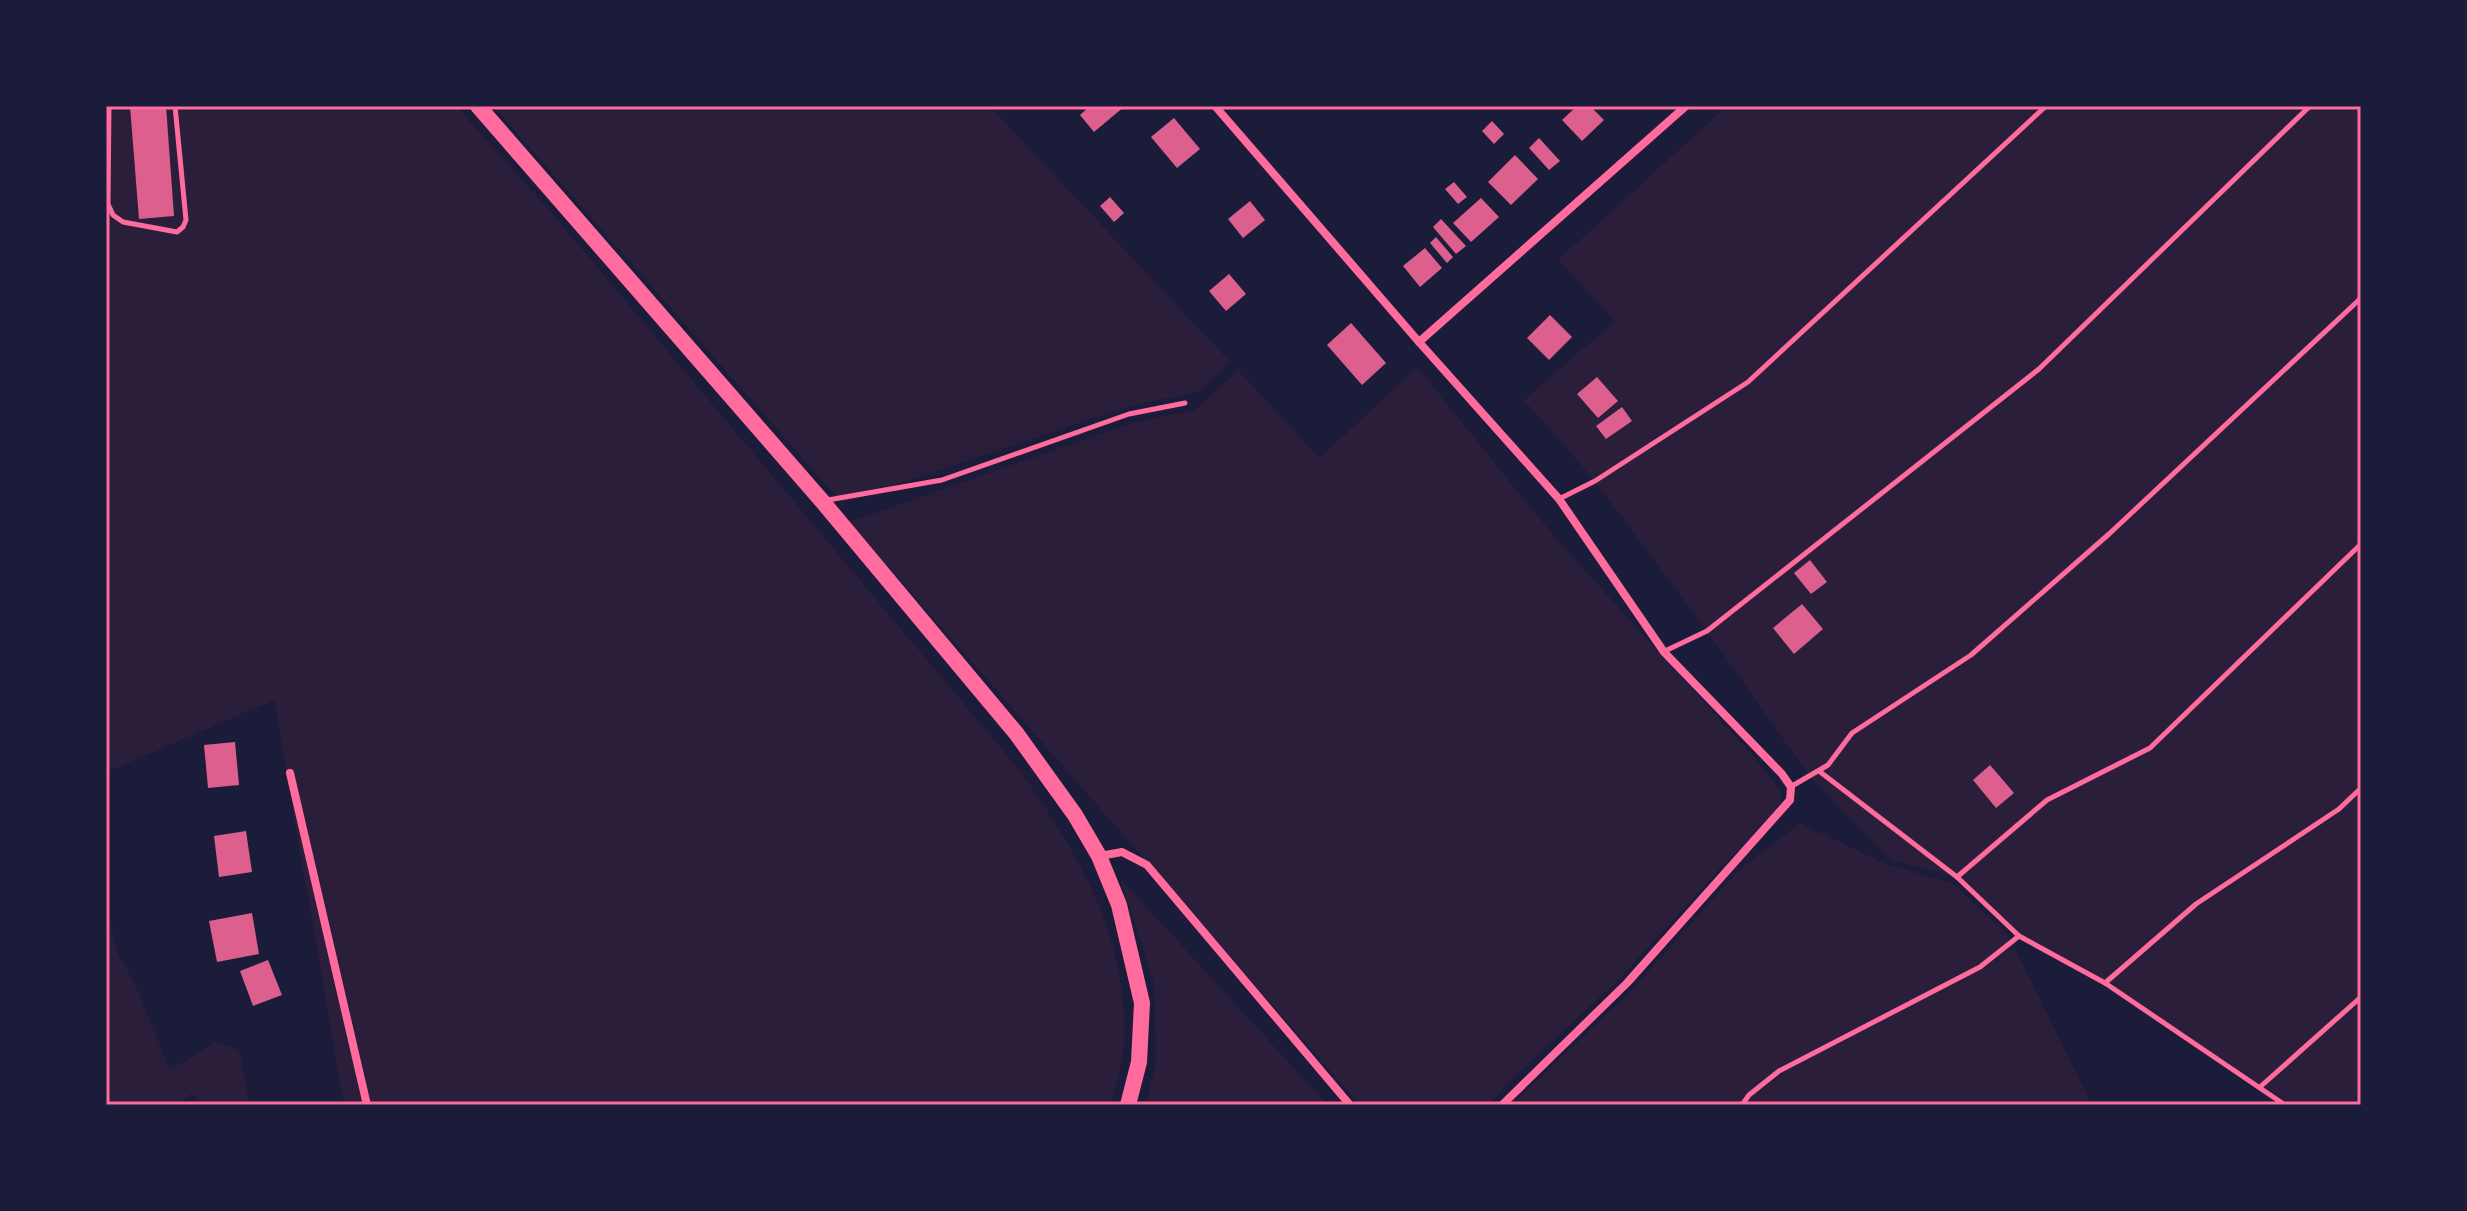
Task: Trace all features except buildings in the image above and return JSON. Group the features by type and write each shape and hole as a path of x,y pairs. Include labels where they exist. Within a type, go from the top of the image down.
{"main road":[{"path":"478,106 822,501 1016,733 1075,815 1099,856 1119,905 1142,1003 1139,1062 1128,1105"}],"street":[{"path":"1215,106 1559,499 1664,652 1791,787 1790,800 1627,983 1502,1105"},
{"path":"1419,342 1686,106"},
{"path":"290,773 367,1105"},
{"path":"1099,856 1122,852 1147,865 1350,1105"}],"lane":[{"path":"109,106 108,204 113,215 123,222 177,232 186,220 175,106"},
{"path":"1559,499 1595,481 1748,382 2046,106"},
{"path":"1664,652 1707,631 2039,369 2310,106"},
{"path":"1791,787 1828,765 1852,733 1971,655 2109,534 2361,298"},
{"path":"822,501 942,480 1129,414 1185,403"},
{"path":"1957,877 2047,800 2150,748 2361,544"},
{"path":"1819,771 1957,877 2019,936 2105,983 2285,1105"},
{"path":"2105,983 2196,904 2339,809 2361,788"},
{"path":"1742,1105 1749,1095 1779,1071 1980,967 2019,936"},
{"path":"2260,1087 2361,997"}],"shaded area":[{"path":"106,106 456,106 550,211 1022,773 1044,805 1097,901 1118,969 1124,1045 1111,1105 344,1105 274,700 109,771 106,777"},
{"path":"493,106 990,106 1230,362 1199,392 1129,406 842,503"},
{"path":"1727,106 2361,106 2361,1105 2285,1105 2105,983 2019,936 1957,877 1891,860 1810,777 1707,631 1595,481 1524,400 1615,321 1558,260"},
{"path":"1417,367 1554,536 1750,753 1780,789 1782,801 1768,825 1724,864 1620,978 1508,1083 1489,1105 1360,1105 849,522 1135,422 1195,410 1238,370 1320,458"},
{"path":"1800,823 1888,865 1952,883 2009,936 2092,1105 1511,1105 1629,993 1737,872"},
{"path":"1120,878 1328,1105 1146,1105 1156,1063 1154,982"},
{"path":"106,905 118,954 135,984 170,1070 216,1042 239,1050 250,1105 203,1105 192,1093 177,1105 106,1105"}]}
